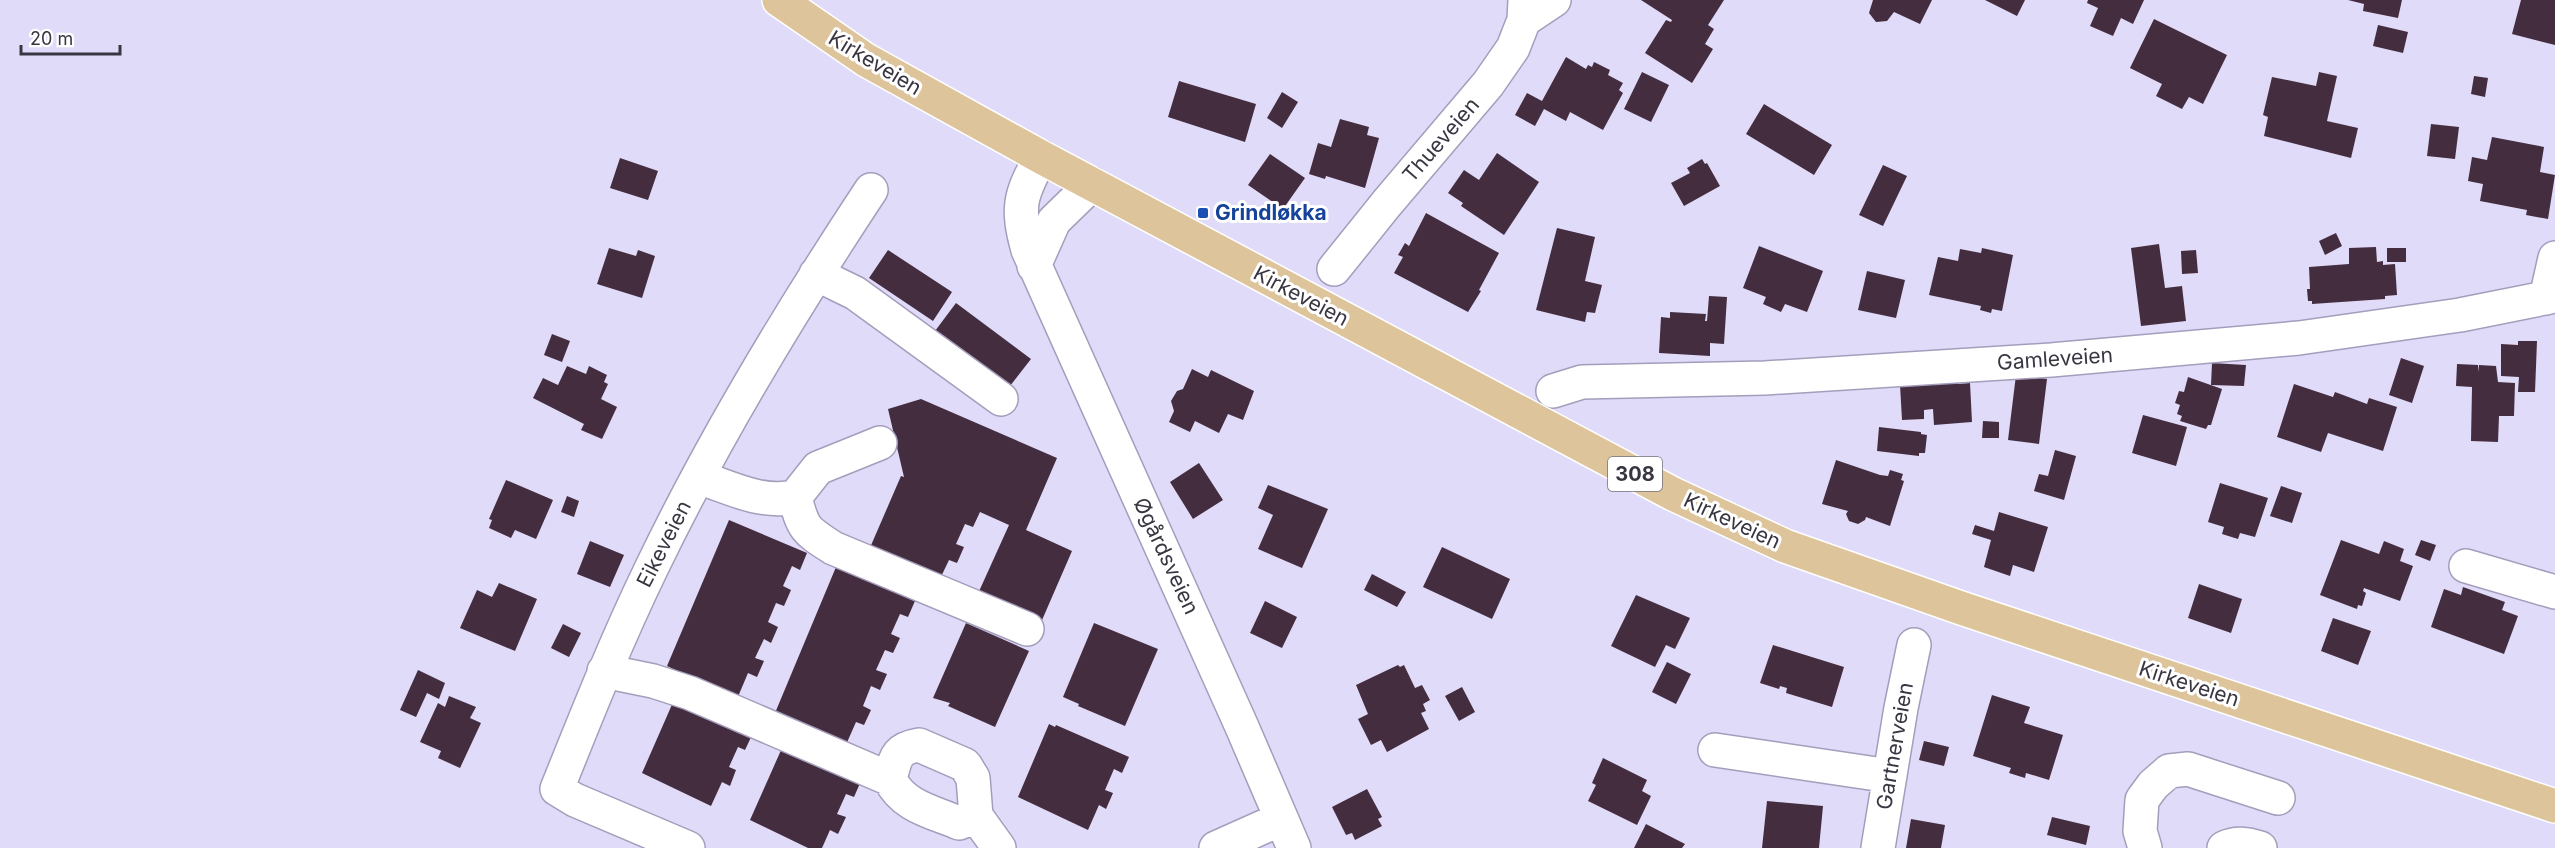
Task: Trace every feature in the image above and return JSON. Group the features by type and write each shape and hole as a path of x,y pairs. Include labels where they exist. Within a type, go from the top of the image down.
{"main road":[{"name":"Kirkeveien","path":"779,0 866,60 1041,157 1673,494 1785,546 1983,616 2555,806"}],"street":[{"path":"1525,10 1554,0"},
{"name":"Thueveien","path":"1334,269 1387,202 1488,84 1513,48 1525,10"},
{"name":"Øgårdsveien","path":"1041,157 1026,184 1021,202 1021,225 1034,266 1210,654 1288,834"},
{"path":"1034,266 1054,221 1092,184"},
{"name":"Eikeveien","path":"688,848 575,800 557,789 604,671 652,566 698,477 793,309 871,190"},
{"path":"2550,297 2555,258"},
{"path":"816,274 855,293 1002,399"},
{"name":"Gamleveien","path":"1553,391 1582,382 1765,378 2051,360 2299,338 2460,315 2550,297"},
{"path":"698,477 759,497 777,500 795,496 818,468 880,443"},
{"path":"795,496 801,522 813,535 833,548 1027,629"},
{"path":"2466,566 2555,592"},
{"name":"Gartnerveien","path":"1878,848 1914,645"},
{"path":"604,671 653,681 690,693 890,779"},
{"path":"976,816 959,823 904,800 895,791 890,779 898,754 904,747 919,745 965,765 973,778 976,816 999,848"},
{"path":"1715,750 1890,776"},
{"path":"2145,848 2140,831 2142,800 2153,785 2169,771 2188,769 2278,798"},
{"path":"1216,848 1288,834"},
{"path":"2224,848 2245,843 2260,848"}],"building":[{"path":"1641,0 1724,0 1708,25 1714,29 1705,44 1713,49 1692,83 1645,53 1666,20 1671,22 1672,20"},
{"path":"1873,0 1932,0 1920,24 1894,12 1887,21 1876,22 1869,13"},
{"path":"1985,0 2025,0 2017,16"},
{"path":"2088,0 2144,0 2133,24 2121,18 2113,36 2090,26 2098,8 2087,3"},
{"path":"2348,0 2402,0 2398,18 2363,11 2364,4"},
{"path":"2521,0 2555,0 2555,45 2512,34"},
{"path":"2154,19 2227,55 2203,104 2189,97 2182,109 2156,96 2162,84 2130,68"},
{"path":"2378,25 2408,32 2403,53 2373,46"},
{"path":"1566,57 1586,69 1588,65 1592,67 1594,62 1610,70 1608,75 1623,83 1619,90 1623,93 1603,130 1570,112 1566,121 1544,109 1535,126 1515,115 1527,93 1542,101"},
{"path":"1642,72 1669,85 1651,122 1624,109"},
{"path":"2319,72 2337,76 2327,121 2358,128 2351,158 2264,136 2268,117 2263,115 2272,77 2316,86"},
{"path":"2474,76 2488,78 2485,97 2471,94"},
{"path":"1179,81 1256,104 1245,142 1168,117"},
{"path":"1282,92 1298,102 1282,128 1267,118"},
{"path":"1764,104 1832,145 1814,175 1746,134"},
{"path":"1340,119 1369,127 1367,135 1379,138 1365,188 1326,176 1325,179 1309,174 1318,143 1331,147"},
{"path":"2431,124 2459,127 2455,159 2427,156"},
{"path":"2492,137 2544,147 2540,172 2555,175 2548,219 2526,215 2527,210 2480,201 2483,184 2468,181 2472,157 2487,160"},
{"path":"1497,153 1539,182 1504,235 1461,206 1463,203 1448,193 1464,170 1479,180"},
{"path":"1270,154 1305,178 1283,209 1248,185"},
{"path":"620,158 658,171 648,200 610,188"},
{"path":"1702,159 1705,164 1707,163 1720,186 1684,206 1671,183 1690,173 1687,168"},
{"path":"1883,165 1907,176 1883,226 1859,215"},
{"path":"1426,213 1499,253 1468,312 1394,273 1403,257 1398,255 1405,243 1409,246"},
{"path":"1557,228 1595,237 1585,281 1602,285 1595,313 1587,312 1585,322 1536,310"},
{"path":"2336,233 2342,246 2325,255 2319,241"},
{"path":"2159,244 2165,288 2182,286 2186,321 2141,326 2131,248"},
{"path":"1759,246 1823,271 1807,312 1785,304 1781,312 1763,304 1766,297 1743,288"},
{"path":"2376,247 2377,262 2383,261 2383,265 2395,264 2397,295 2385,296 2385,299 2312,304 2312,301 2308,301 2309,267 2349,264 2349,248"},
{"path":"609,248 636,256 638,250 655,256 642,298 597,284"},
{"path":"1982,248 2013,255 2002,311 1992,309 1991,313 1980,310 1981,306 1929,295 1938,257 1958,261 1960,249 1981,253"},
{"path":"2387,248 2406,248 2406,262 2387,262"},
{"path":"888,250 952,292 933,321 869,278"},
{"path":"2196,250 2198,273 2182,274 2181,251"},
{"path":"1867,271 1905,280 1896,318 1858,310"},
{"path":"1709,296 1727,297 1724,344 1710,343 1710,356 1659,353 1661,317 1670,318 1670,312 1706,314 1705,321 1707,321"},
{"path":"956,303 1031,359 1010,386 935,331"},
{"path":"552,334 570,341 562,362 544,355"},
{"path":"2518,341 2537,341 2535,392 2518,392 2519,377 2501,376 2501,344 2518,345"},
{"path":"2401,358 2424,366 2412,403 2389,395"},
{"path":"2212,363 2246,365 2244,386 2211,385"},
{"path":"2457,364 2478,365 2479,372 2479,365 2496,366 2498,382 2515,383 2514,416 2499,416 2498,442 2471,441 2472,387 2456,386"},
{"path":"567,366 586,374 589,366 607,375 604,382 608,384 601,399 617,407 602,439 581,430 584,424 533,398 543,378 558,385"},
{"path":"1192,369 1208,377 1211,370 1254,391 1243,420 1228,414 1219,433 1195,421 1190,432 1169,422 1174,411 1171,401 1177,391 1183,389"},
{"path":"1958,375 1958,384 1970,383 1972,422 1934,425 1933,409 1924,410 1924,419 1902,420 1900,385"},
{"path":"2016,375 2047,379 2039,444 2008,440"},
{"path":"2188,377 2222,389 2211,425 2208,425 2206,429 2180,421 2182,416 2177,414 2180,405 2175,403 2179,391 2184,392"},
{"path":"2294,384 2333,397 2335,392 2367,404 2369,398 2397,407 2383,451 2328,433 2321,452 2277,437"},
{"path":"921,399 1057,458 1026,530 1072,551 1039,627 976,598 1009,525 980,512 973,527 965,524 956,544 964,547 957,563 949,560 938,583 869,550 901,476 904,477 888,409"},
{"path":"2143,415 2187,427 2176,466 2132,453"},
{"path":"1983,421 1999,422 1999,438 1982,438"},
{"path":"1879,427 1921,432 1927,435 1925,453 1919,453 1919,456 1877,451"},
{"path":"2055,450 2076,456 2064,500 2034,491 2039,474 2048,476"},
{"path":"1836,460 1880,475 1888,476 1890,470 1903,474 1901,480 1904,481 1890,526 1866,517 1858,524 1849,521 1846,514 1848,511 1822,504"},
{"path":"1199,463 1223,500 1193,519 1170,482"},
{"path":"506,480 553,500 536,539 515,530 511,538 489,528 492,520 489,519"},
{"path":"2220,483 2268,498 2255,537 2240,533 2238,539 2222,534 2224,527 2208,522"},
{"path":"1268,485 1328,509 1302,568 1258,549 1273,515 1258,508"},
{"path":"2281,486 2302,493 2292,523 2270,516"},
{"path":"567,496 579,501 574,517 561,512"},
{"path":"1999,512 2048,527 2034,572 2013,565 2010,576 1984,567 1991,540 1972,534 1975,525 1994,531"},
{"path":"729,520 807,553 800,570 792,566 783,586 791,590 784,606 776,603 768,622 778,627 771,643 764,639 755,658 764,661 757,677 748,673 737,699 667,666"},
{"path":"2341,540 2379,554 2384,541 2404,549 2400,561 2413,566 2400,601 2364,588 2363,591 2366,593 2362,606 2358,605 2357,609 2320,595"},
{"path":"2421,540 2436,545 2430,561 2415,555"},
{"path":"590,541 624,555 610,587 577,574"},
{"path":"1442,547 1510,579 1492,619 1423,587"},
{"path":"836,567 915,601 908,617 900,614 891,634 900,638 893,653 885,650 876,670 887,674 880,690 871,686 863,706 871,710 864,725 856,722 845,747 775,713"},
{"path":"1372,574 1406,592 1397,607 1364,590"},
{"path":"499,583 537,599 515,651 460,628 477,590 492,597"},
{"path":"2199,584 2242,599 2231,633 2188,618"},
{"path":"2463,587 2505,602 2502,610 2518,616 2504,654 2431,627 2444,589 2461,595"},
{"path":"1636,595 1690,618 1675,649 1666,645 1655,667 1611,646"},
{"path":"1265,601 1297,617 1282,648 1250,633"},
{"path":"2333,618 2371,631 2358,665 2321,651"},
{"path":"966,623 1029,651 995,727 948,706 950,703 933,698"},
{"path":"1094,623 1158,649 1125,726 1063,697"},
{"path":"563,624 581,633 569,657 551,648"},
{"path":"1773,645 1844,667 1832,707 1786,693 1787,688 1780,686 1779,689 1760,683"},
{"path":"1667,662 1691,674 1676,704 1652,692"},
{"path":"1398,665 1400,667 1404,665 1415,688 1422,685 1430,700 1423,704 1426,711 1421,713 1429,729 1387,752 1381,740 1371,745 1358,719 1368,714 1356,685"},
{"path":"418,670 445,683 439,699 427,693 416,717 400,710"},
{"path":"1462,687 1475,712 1459,721 1445,696"},
{"path":"1992,695 2030,707 2024,723 2063,735 2049,780 2026,773 2025,778 2009,773 2011,768 1973,756"},
{"path":"449,696 476,707 470,718 481,723 460,768 438,758 441,751 420,742 438,703 445,707"},
{"path":"674,700 753,733 745,750 738,747 729,767 736,770 730,786 722,782 711,806 642,773"},
{"path":"1049,724 1129,757 1122,773 1114,769 1105,790 1113,793 1106,809 1099,805 1088,830 1018,797"},
{"path":"1924,741 1949,747 1944,766 1919,760"},
{"path":"782,748 861,781 854,797 846,794 837,814 846,817 838,834 830,830 822,848 808,848 750,820"},
{"path":"1603,758 1647,780 1642,791 1651,796 1637,825 1588,801 1596,785 1592,783"},
{"path":"1367,789 1382,817 1378,819 1382,826 1355,840 1352,833 1346,835 1332,807"},
{"path":"1767,801 1823,806 1819,848 1762,848"},
{"path":"2052,817 2090,826 2086,845 2047,835"},
{"path":"1911,819 1945,825 1941,848 1906,848"},
{"path":"1646,824 1685,844 1682,848 1634,848"}],"place":[{"name":"Grindløkka","path":"1203,213"}]}
